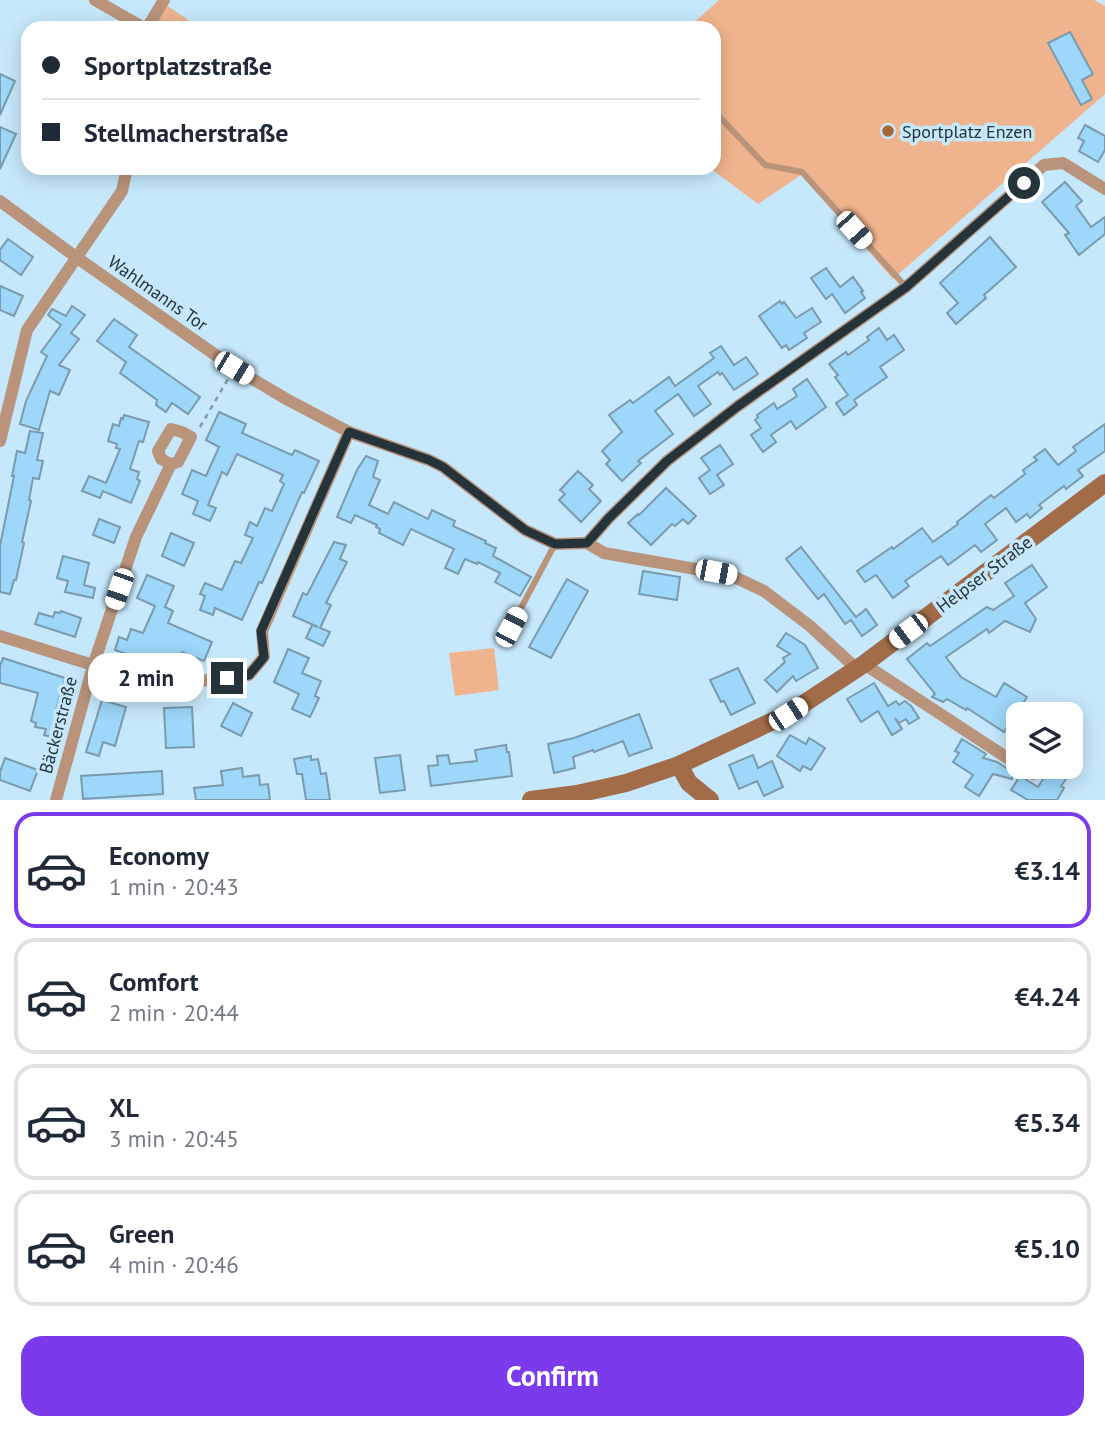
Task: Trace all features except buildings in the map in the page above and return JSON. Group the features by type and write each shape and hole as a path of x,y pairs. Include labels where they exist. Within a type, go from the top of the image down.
{"street":[{"path":"95,0 133,21"},
{"path":"150,21 164,0"},
{"path":"587,543 667,461 738,406 906,287 1044,166 1063,163 1105,189"},
{"path":"0,441 27,330 122,191 125,175"},
{"name":"Wahlmanns Tor","path":"0,201 234,368 288,400 349,432 443,467 525,530 555,544 587,543 604,553 730,575 764,591 860,666 1006,757"},
{"path":"171,464 161,459 159,452 171,429 191,437"},
{"path":"0,636 160,686 249,675 264,657 261,631 349,432"},
{"name":"Bäckerstraße","path":"56,800 93,666 136,537 171,464 178,462 191,437"},
{"name":"Helpser Straße","path":"531,800 626,783 679,765 788,714 860,666 1105,483"},
{"path":"679,765 689,783 710,800"}],"lane":[{"path":"721,118 765,164 802,172 906,287"},
{"path":"511,627 555,544"}],"path":[{"path":"191,437 195,435 234,368"}],"shaded area":[{"name":"Sportplatz Enzen","path":"719,0 1094,0 1105,6 1105,94 893,279 801,175 758,204 719,175 721,21 696,21"},
{"path":"166,5 190,21 157,21"},
{"path":"494,648 499,690 455,696 449,653"}],"place":[{"name":"Sportplatz Enzen","path":"888,131"}],"route":[{"path":"227,678 249,675 264,657 261,631 349,432 443,467 525,530 555,544 587,543 667,461 738,406 906,287 1024,183"}]}
